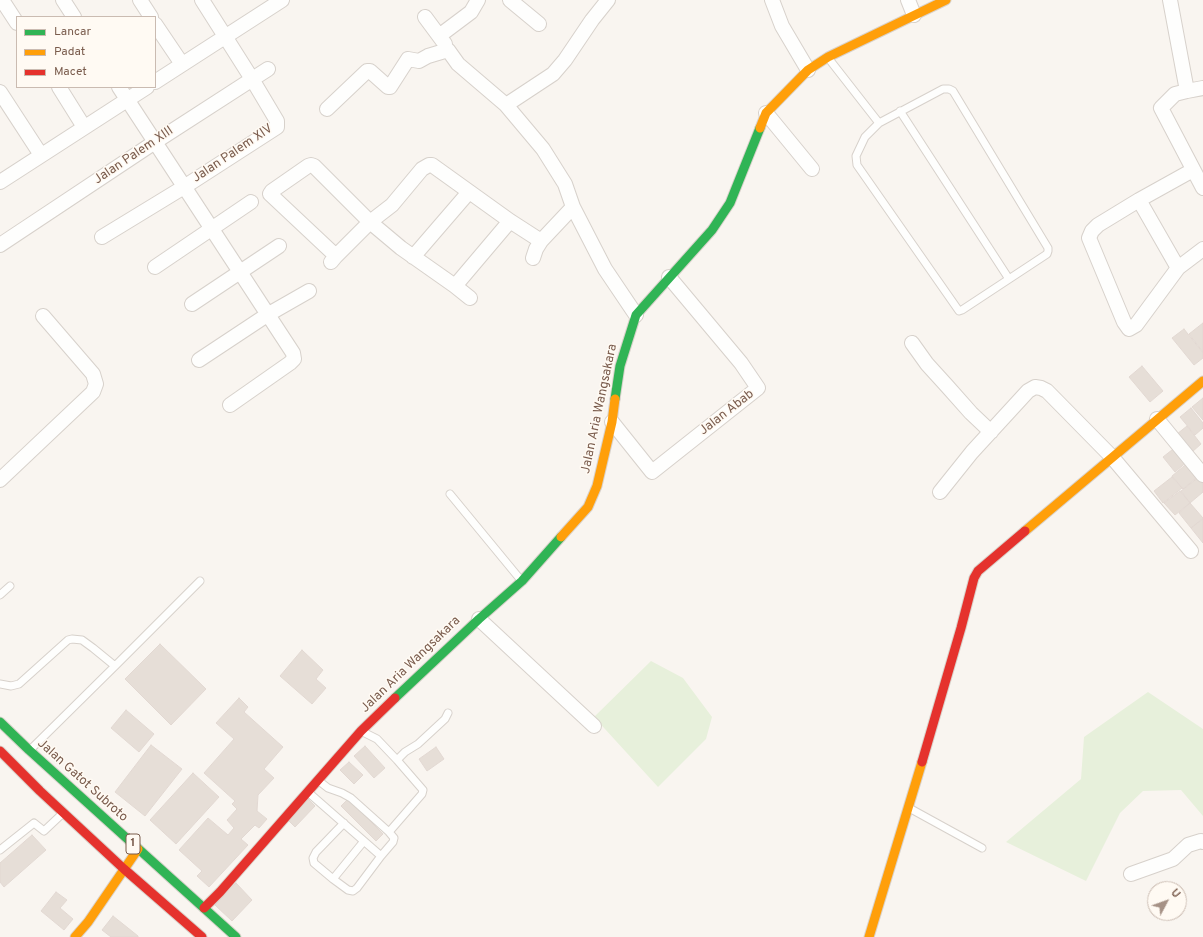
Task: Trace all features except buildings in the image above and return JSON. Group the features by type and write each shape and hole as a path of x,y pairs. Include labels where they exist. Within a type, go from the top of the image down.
{"main road":[{"name":"Jalan Aria Wangsakara","path":"204,908 220,892 361,731 479,619 522,581 588,507 597,486 612,422 620,366 636,315 669,276 712,230 730,203 766,113 808,70 828,57 946,0"},
{"path":"869,937 910,808 974,578 978,571 1203,381"},
{"name":"Jalan Gatot Subroto","path":"0,722 236,937"},
{"name":"1","path":"0,751 63,813 202,937"},
{"path":"76,937 138,849"}],"street":[{"path":"2,0 16,21"},
{"path":"63,0 73,16"},
{"path":"140,0 150,16"},
{"name":"Jalan Palem XIV","path":"102,238 277,127 276,121 252,79 202,0"},
{"path":"156,81 225,36 266,4 282,0"},
{"path":"440,36 472,12 478,0"},
{"path":"510,0 538,24"},
{"path":"506,105 553,74 565,60 592,20 608,0"},
{"path":"772,0 782,26 808,70"},
{"path":"908,0 914,15"},
{"path":"1170,0 1187,90"},
{"path":"425,17 440,36 458,64 506,105 543,149 565,184 573,207 605,269 636,315"},
{"path":"156,25 182,64"},
{"path":"327,109 367,71 370,71 388,87 390,87 408,59 420,61 428,56 448,50"},
{"name":"Jalan Palem XIII","path":"0,245 268,69"},
{"path":"59,88 84,127"},
{"path":"120,88 293,353 294,359 290,363 230,405"},
{"path":"0,182 144,88"},
{"path":"1203,88 1187,90 1175,94 1161,108 1203,188"},
{"path":"0,92 41,155"},
{"path":"766,113 812,169"},
{"path":"470,298 455,286 413,258 370,222 314,166 308,166 272,191 270,194 333,259 370,222 392,205 422,169 432,165 510,221 541,241"},
{"path":"1193,170 1098,225 1092,231 1089,238 1124,322 1129,329 1136,325 1178,268 1203,249"},
{"path":"413,258 470,192"},
{"path":"1139,200 1178,268"},
{"path":"155,267 251,202"},
{"path":"533,258 541,241 573,207"},
{"path":"455,286 510,221"},
{"path":"192,304 280,246"},
{"name":"Jalan Abab","path":"612,422 652,472 758,388 741,363 669,276"},
{"path":"199,360 267,315 309,290"},
{"path":"0,480 93,392 96,384 93,374 42,316"},
{"path":"912,343 927,364 990,432"},
{"path":"940,492 972,452 1028,391 1035,387 1041,388 1047,391 1112,457 1191,551"},
{"path":"1157,419 1203,475"},
{"path":"479,619 594,726"},
{"path":"1131,874 1173,859 1188,845 1201,841 1203,842"}],"lane":[{"path":"828,57 879,123"},
{"path":"943,89 949,89 955,94 1048,248 1047,254 959,311 857,165 856,156 865,137 879,123 943,89"},
{"path":"900,112 1009,279"},
{"path":"450,494 522,581"},
{"path":"29,750 200,581"},
{"path":"0,596 10,586"},
{"path":"0,684 11,686 19,684 68,640 72,639 82,640 115,666"},
{"path":"397,760 418,744 445,719 448,713"},
{"path":"361,731 377,739 423,790 422,794 389,832"},
{"path":"318,780 328,788 351,798 394,838 393,842 357,888 353,891 348,890 316,866 313,858 316,852 344,823"},
{"path":"307,792 381,856"},
{"path":"910,808 982,848"},
{"path":"0,850 34,823 44,831 63,813"},
{"path":"333,879 364,841"}],"green space":[{"path":"651,661 683,678 712,717 706,739 658,787 594,717"},
{"path":"1148,692 1203,729 1203,816 1181,790 1143,791 1120,813 1086,881 1006,842 1081,779 1084,737"}],"traffic: fast":[{"path":"615,399 620,366 636,315 712,230 730,203 760,128"},
{"path":"395,698 522,581 561,537"},
{"path":"0,722 236,937"}],"traffic: slow":[{"path":"760,128 766,113 808,70 828,57 946,0"},
{"path":"1025,531 1203,381"},
{"path":"561,537 588,507 597,486 612,422 615,399"},
{"path":"869,937 922,762"},
{"path":"75,937 88,922 138,849"}],"traffic: jam":[{"path":"922,762 974,578 978,571 1025,531"},
{"path":"204,908 220,892 361,731 395,698"},
{"path":"0,751 40,791 124,869 202,937"}]}
